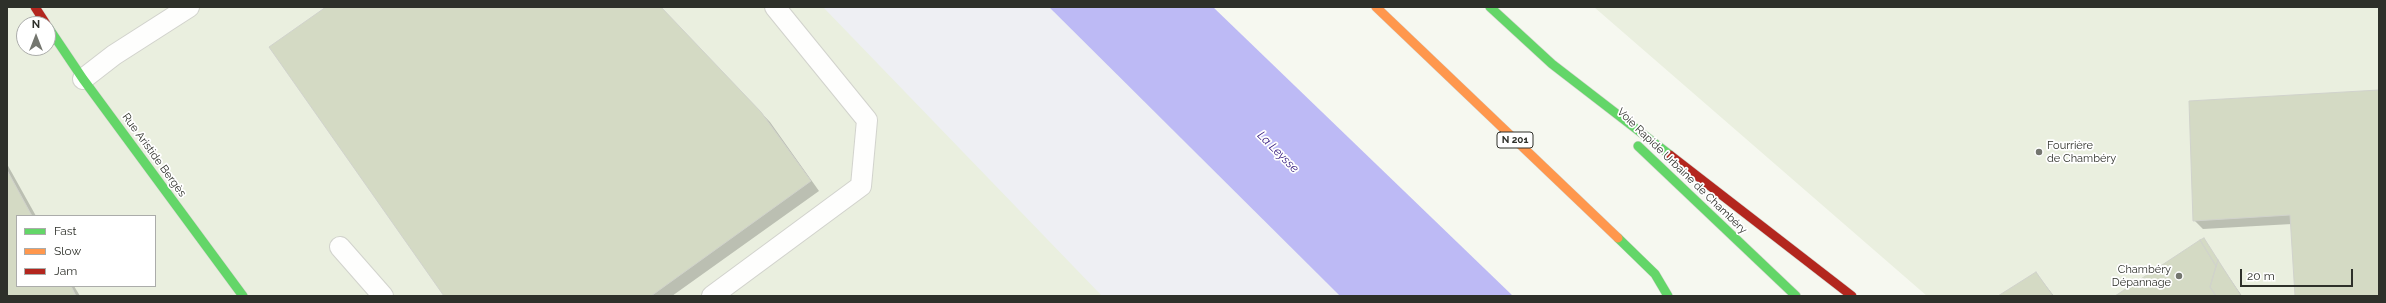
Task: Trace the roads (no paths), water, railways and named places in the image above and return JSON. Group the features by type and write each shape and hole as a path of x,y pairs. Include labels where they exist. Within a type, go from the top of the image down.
{"main road":[{"path":"35,7 41,16"},
{"name":"N 201","path":"1376,7 1679,296"},
{"path":"1490,7 1552,64 1852,296"},
{"name":"Rue Aristide Bergès","path":"56,39 83,79 243,296"},
{"name":"Voie Rapide Urbaine de Chambéry","path":"1552,64 1620,129"},
{"name":"Voie Rapide Urbaine de Chambéry","path":"1631,140 1796,296"},
{"path":"1655,274 1668,296"}],"lane":[{"path":"83,79 114,55 188,7"},
{"path":"712,296 861,186 867,120 775,7"},
{"path":"340,247 383,296"}],"water":[{"name":"La Leysse","path":"1049,7 1213,7 1513,296 1340,296"}],"place":[{"name":"Fourrière de Chambéry","path":"2039,152"},
{"name":"Chambéry Dépannage","path":"2179,276"}]}
